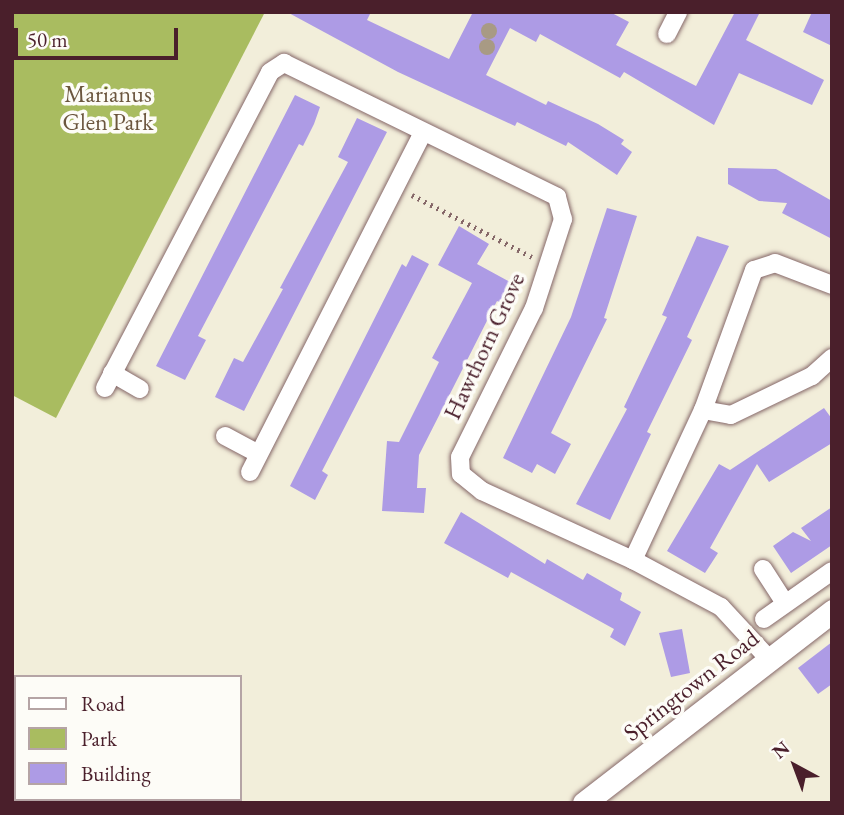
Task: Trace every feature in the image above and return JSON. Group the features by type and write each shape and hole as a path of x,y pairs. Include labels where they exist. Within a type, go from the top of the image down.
{"street":[{"path":"667,34 678,12"},
{"name":"Hawthorn Grove","path":"140,389 108,381 276,66 284,64 557,197 563,219 534,308 460,457 461,474 482,491 633,560 721,607 769,659"},
{"path":"250,472 423,133"},
{"path":"633,560 703,410 754,270 775,263 832,285"},
{"path":"703,410 731,415 813,376 832,358"},
{"path":"225,436 259,453"},
{"path":"763,569 785,603"},
{"name":"Springtown Road","path":"765,619 832,570"},
{"name":"Springtown Road","path":"584,803 832,611"}],"path":[{"path":"395,187 548,265"}],"green space":[{"name":"Marianus Glen Park","path":"12,12 265,12 56,418 12,395"}],"building":[{"path":"287,12 371,12 367,20 449,59 473,12 610,12 629,22 616,45 696,86 735,12 760,12 746,40 824,80 812,105 739,73 714,125 624,72 620,78 540,34 536,42 510,28 486,75 546,105 548,101 598,124 624,140 621,144 632,152 617,175 568,142 566,146 517,122 515,126 398,72"},
{"path":"812,12 832,12 832,46 803,32"},
{"path":"295,95 320,107 314,124 303,146 299,144 198,336 206,340 185,380 156,366"},
{"path":"357,118 387,132 244,411 215,397 234,358 243,362 348,162 338,157"},
{"path":"728,168 776,169 832,201 832,239 782,213 787,203 759,201 728,184"},
{"path":"607,208 637,216 604,318 607,319 551,433 571,444 555,474 537,464 532,473 503,458 571,317"},
{"path":"459,226 489,244 477,264 519,287 509,307 497,301 419,455 417,488 426,488 424,513 382,511 387,441 399,442 439,362 432,358 472,283 438,265"},
{"path":"697,236 729,246 687,337 692,340 647,432 651,434 610,520 576,504 627,409 624,407 667,317 662,315"},
{"path":"412,255 429,264 322,471 328,475 315,500 290,486 402,264 406,267"},
{"path":"824,408 832,419 832,443 769,482 757,464 710,548 718,553 705,573 667,551 719,464 730,470"},
{"path":"832,507 832,545 791,573 773,546 793,532 811,541 801,528"},
{"path":"461,512 545,564 547,559 583,580 587,573 622,593 620,600 641,612 625,646 610,637 614,629 511,572 508,578 444,543"},
{"path":"682,629 690,673 671,677 659,633"},
{"path":"832,642 832,684 818,694 798,668"}]}
